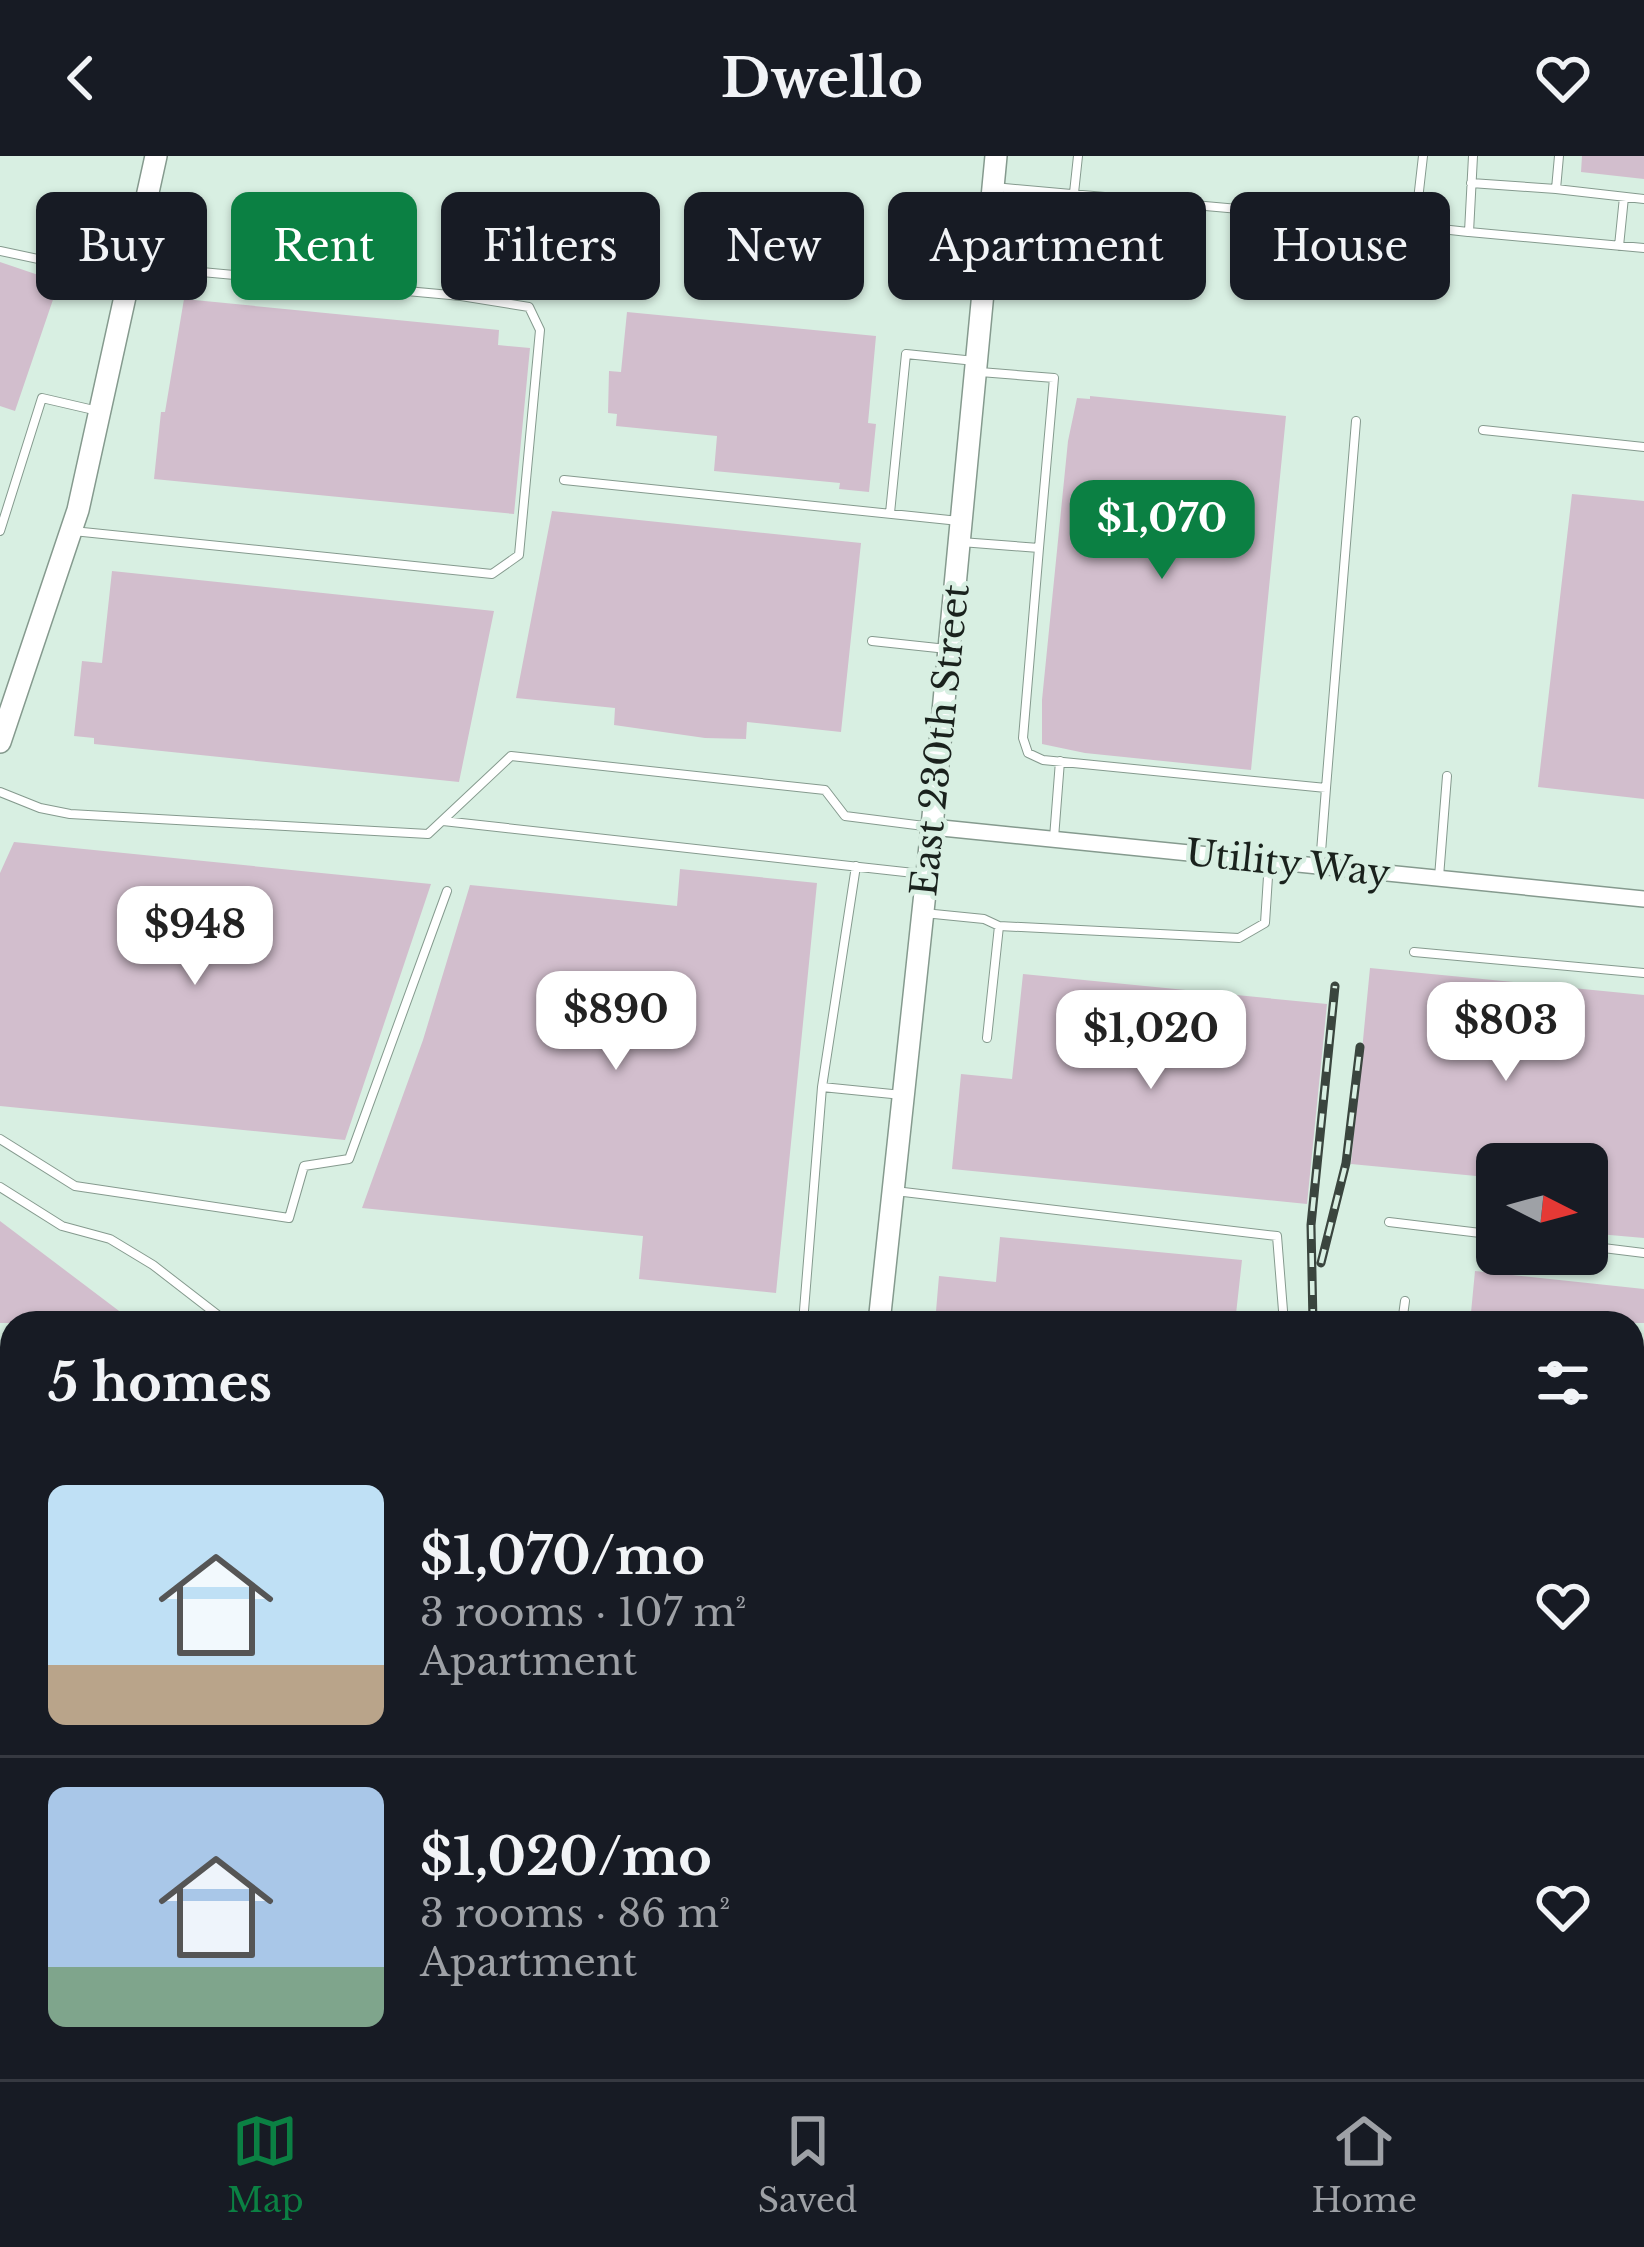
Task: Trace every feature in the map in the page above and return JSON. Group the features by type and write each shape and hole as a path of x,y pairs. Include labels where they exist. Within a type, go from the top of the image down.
{"street":[{"path":"148,192 156,156"},
{"name":"East 230th Street","path":"880,1311 932,827 995,156"},
{"path":"0,742 71,531 124,300"},
{"name":"Utility Way","path":"932,827 1644,899"}],"lane":[{"path":"1074,192 1078,156"},
{"path":"1423,156 1415,226 1644,248"},
{"path":"1469,232 1473,156"},
{"path":"1556,189 1559,156"},
{"path":"1471,184 1644,199"},
{"path":"993,187 1051,192"},
{"path":"1619,246 1624,197"},
{"path":"0,251 36,257"},
{"path":"71,531 492,574 519,555 540,330 529,307 461,296 207,278"},
{"path":"890,513 906,354 1054,378 1023,738 1028,753 1060,761 1326,788"},
{"path":"0,531 42,398 100,412"},
{"path":"1320,866 1356,421"},
{"path":"1483,430 1644,447"},
{"path":"564,480 890,513 1039,548"},
{"path":"872,641 949,649"},
{"path":"0,792 70,814 428,834 511,756 825,790 845,816 932,827"},
{"path":"1053,839 1060,761"},
{"path":"1439,878 1447,776"},
{"path":"442,821 927,875"},
{"path":"923,913 999,926 1239,938 1265,923 1269,861"},
{"path":"803,1311 822,1087 856,866"},
{"path":"0,1139 75,1186 289,1218 304,1166 350,1159 447,891"},
{"path":"987,1039 999,926"},
{"path":"1414,952 1644,973"},
{"path":"822,1087 903,1095"},
{"path":"0,1187 62,1226 110,1239 212,1311"},
{"path":"893,1191 1277,1236 1283,1311"},
{"path":"1389,1222 1476,1232"},
{"path":"1608,1248 1644,1252"},
{"path":"1404,1311 1405,1301"}],"building":[{"path":"1582,156 1644,156 1644,179 1581,172"},
{"path":"0,262 36,274 36,300 53,300 15,411 0,406"},
{"path":"184,300 499,330 498,345 530,348 514,514 154,479 161,412 165,412"},
{"path":"627,312 876,336 868,423 876,424 869,492 839,489 840,483 714,471 717,436 616,426 617,414 608,413 609,371 621,372"},
{"path":"1077,398 1286,416 1251,770 1085,753 1042,744 1042,700 1068,441"},
{"path":"1572,494 1644,501 1644,799 1538,787"},
{"path":"552,511 861,543 841,732 747,722 746,739 705,738 614,725 615,708 516,698"},
{"path":"112,571 494,611 459,782 94,744 94,738 74,736 82,661 102,663"},
{"path":"14,842 431,884 345,1140 0,1106 0,873"},
{"path":"680,869 817,883 776,1293 639,1279 643,1236 362,1208 423,1040 470,885 677,906"},
{"path":"1370,968 1644,995 1644,1238 1608,1235 1608,1143 1476,1143 1476,1176 1351,1164"},
{"path":"1023,974 1327,1004 1307,1204 952,1169 961,1074 1012,1079"},
{"path":"0,1221 119,1311 0,1311"},
{"path":"1000,1237 1242,1260 1236,1311 936,1311 939,1276 996,1282"},
{"path":"1475,1271 1476,1275 1644,1289 1644,1311 1471,1311"}],"railway":[{"path":"1313,1311 1311,1225 1335,986"},
{"path":"1321,1263 1346,1163 1360,1047"}]}
